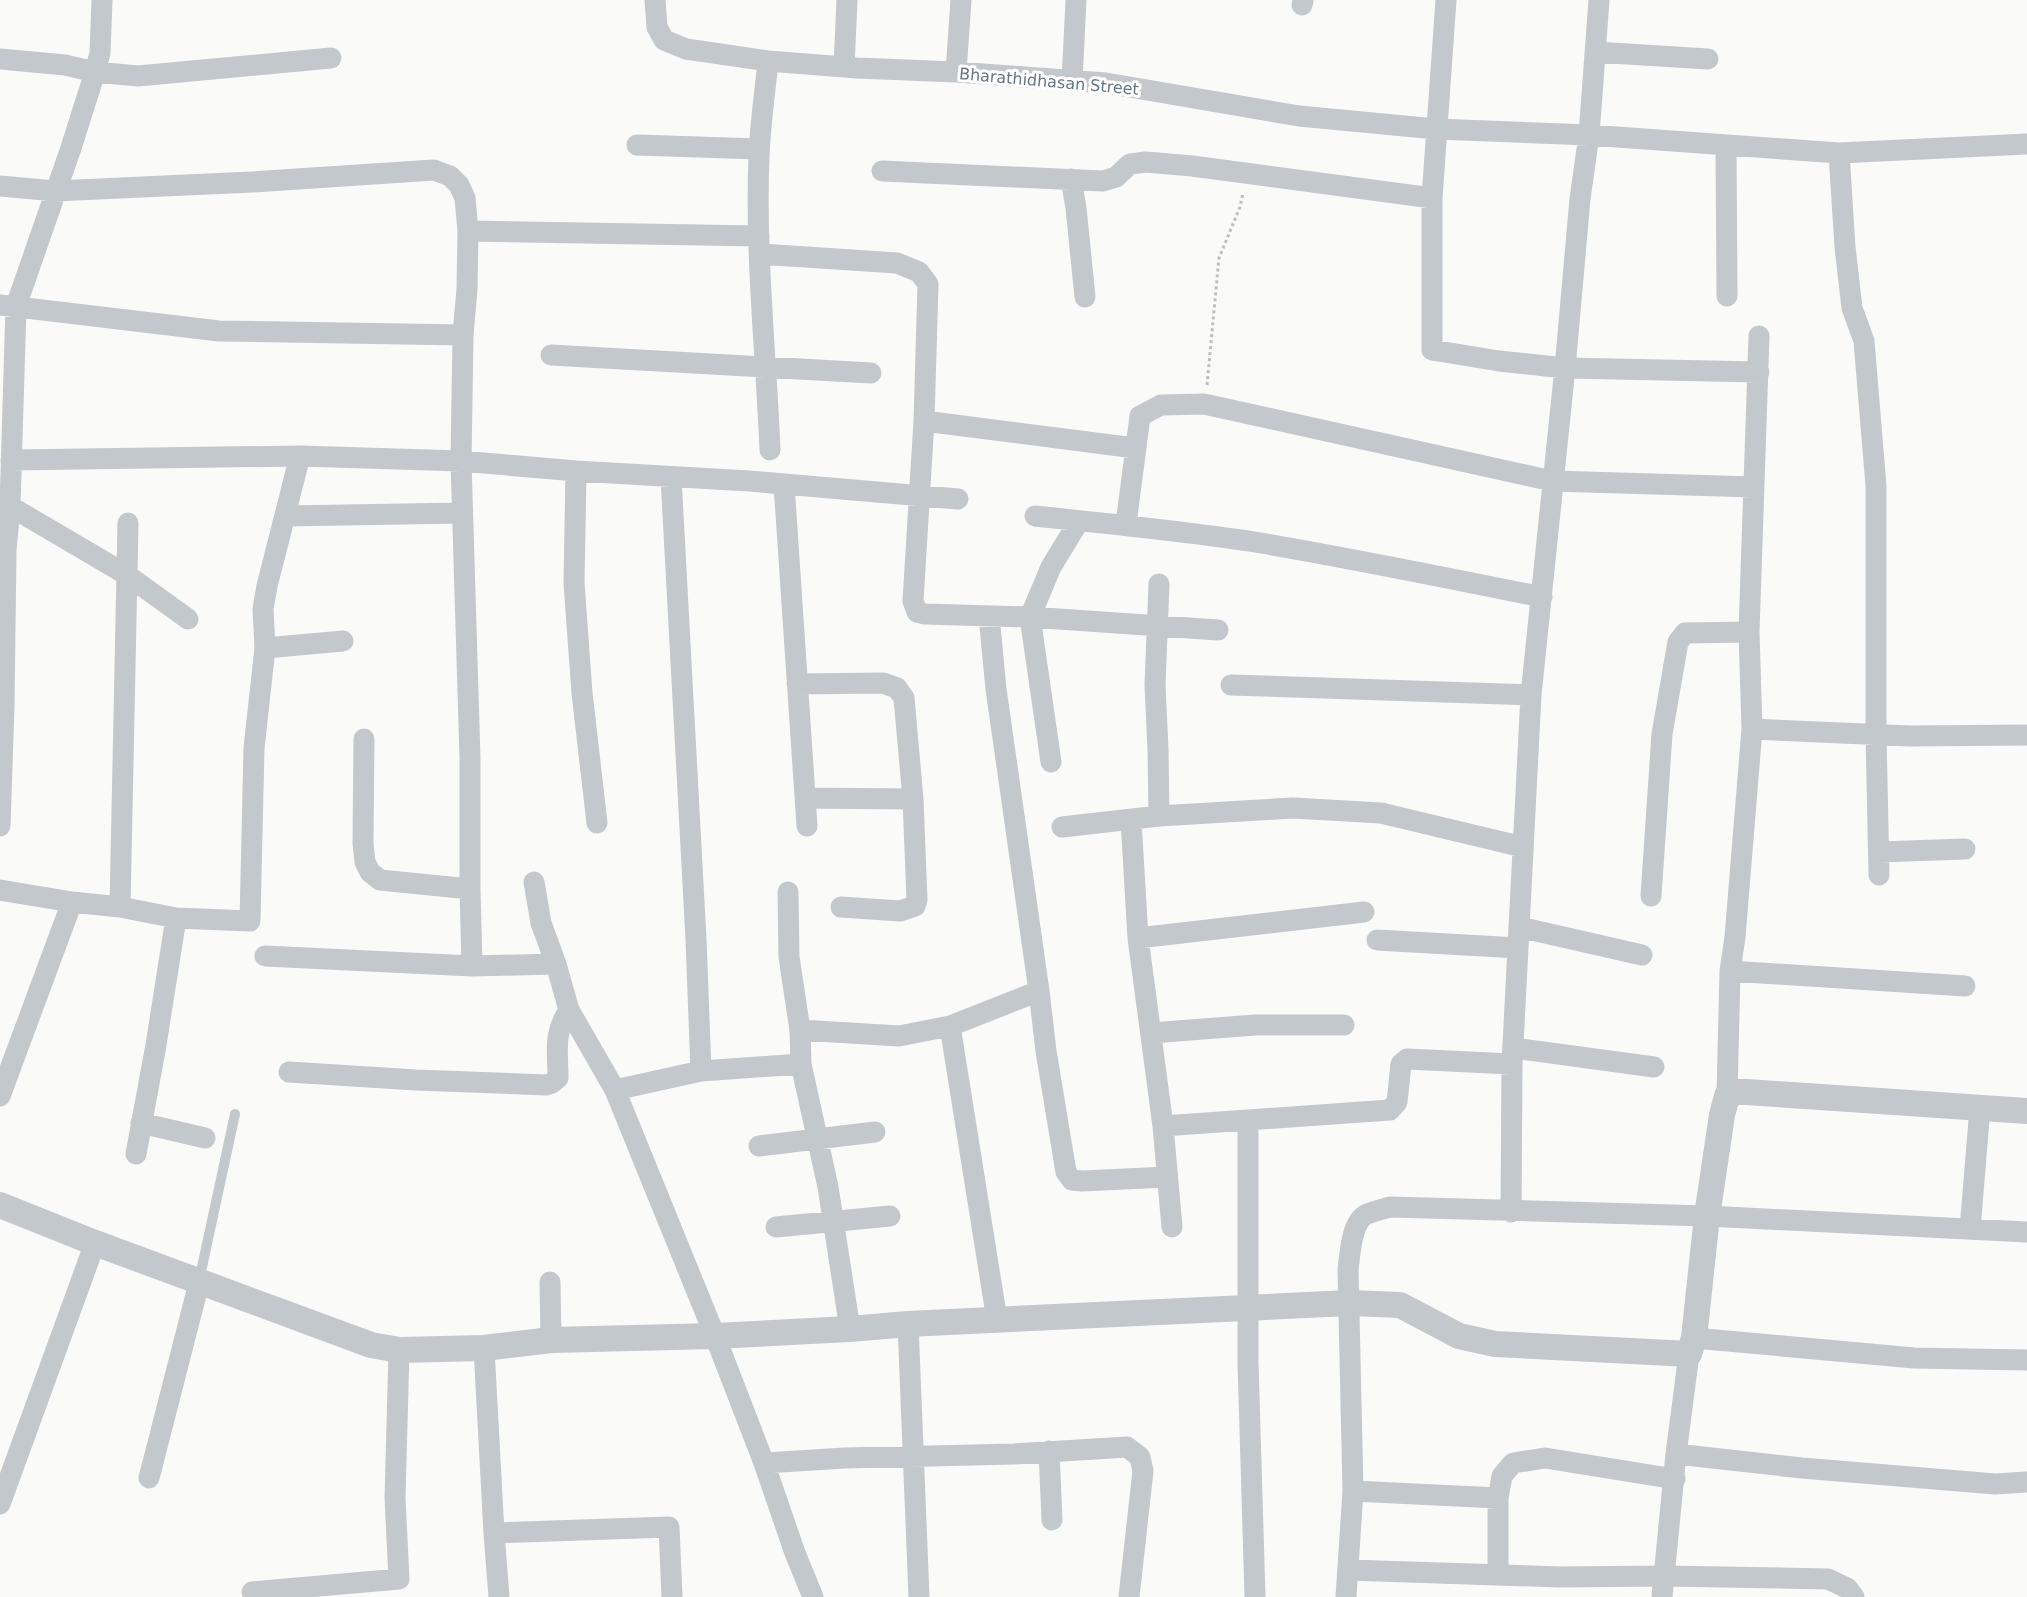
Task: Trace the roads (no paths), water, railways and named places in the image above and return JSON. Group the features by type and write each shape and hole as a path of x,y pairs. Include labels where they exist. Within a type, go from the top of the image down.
{"street":[{"path":"0,826 4,707 5,504 11,460 8,305 55,191 95,72 100,53 102,0"},
{"name":"Bharathidhasan Street","path":"655,0 657,27 664,40 686,49 768,61 1106,83 1299,116 1436,129 1589,135 1839,153 2027,144"},
{"path":"844,67 847,0"},
{"path":"956,72 961,0"},
{"path":"1072,81 1076,0"},
{"path":"1446,0 1432,198 1431,350 1499,361 1565,368 1759,372"},
{"path":"1511,1212 1513,1056 1531,695 1580,198 1589,135 1599,0"},
{"path":"1595,52 1708,59"},
{"path":"0,59 65,65 95,72 138,76 331,58"},
{"path":"768,61 759,149 761,312 767,368 770,450"},
{"path":"637,145 759,149"},
{"path":"1726,146 1726,296"},
{"path":"1839,153 1845,247 1852,308 1864,341 1876,486 1876,734 1879,875"},
{"path":"882,171 1110,180 1130,164 1138,162 1192,166 1432,198"},
{"path":"0,186 55,191 252,182 434,170 450,176 459,185 465,198 468,231 463,335 461,461 470,758 472,966"},
{"path":"1071,179 1085,297"},
{"path":"468,231 760,245 897,262 919,272 928,284 924,421 913,601 917,612 1218,630"},
{"path":"8,305 219,331 463,335"},
{"path":"1662,1597 1676,1454 1707,1216 1722,1115 1727,1096 1730,971 1735,937 1752,729 1749,632 1760,336"},
{"path":"550,355 870,373"},
{"path":"1126,524 1140,416 1161,405 1204,404 1552,482 1754,487"},
{"path":"924,421 1135,448"},
{"path":"11,460 300,456 461,461 958,499"},
{"path":"0,890 120,907 176,918 250,921 254,748 265,648 263,609 300,456"},
{"path":"576,471 574,583 582,693 597,823"},
{"path":"670,477 696,939 701,1071"},
{"path":"784,484 807,826"},
{"path":"5,504 127,575 188,619"},
{"path":"285,516 462,513"},
{"path":"1035,516 1126,524 1270,545 1385,565 1542,597"},
{"path":"1051,762 1030,617 1051,567 1079,521"},
{"path":"120,907 128,523"},
{"path":"1159,584 1155,685 1159,816"},
{"path":"989,616 996,689 1046,1051 1066,1172 1072,1180 1082,1181 1167,1177"},
{"path":"1651,896 1662,734 1678,642 1685,633 1749,632"},
{"path":"265,648 343,641"},
{"path":"797,684 883,683 897,688 904,698 913,800 917,900 915,906 900,911 841,907"},
{"path":"1231,685 1531,695"},
{"path":"1752,729 1876,734 2027,735"},
{"path":"364,739 363,843 365,861 370,872 380,880 470,889"},
{"path":"806,798 913,800"},
{"path":"1062,827 1159,816 1293,808 1381,813 1523,847"},
{"path":"1131,820 1138,938 1163,1126 1172,1227"},
{"path":"1879,852 1965,849"},
{"path":"534,882 541,923 569,1010 615,1090 715,1336 813,1597"},
{"path":"788,892 789,957 800,1030 801,1064 833,1222 850,1329"},
{"path":"0,1096 72,902"},
{"path":"1138,938 1364,912"},
{"path":"136,1154 176,918"},
{"path":"1377,940 1519,937 1642,955"},
{"path":"265,956 472,966 556,964"},
{"path":"1730,971 1965,986"},
{"path":"800,1030 899,1036 950,1026 1039,991"},
{"path":"289,1072 546,1085 558,1078 558,1032 569,1010"},
{"path":"1151,1033 1255,1025 1344,1025"},
{"path":"950,1026 997,1320"},
{"path":"1163,1126 1390,1110 1397,1102 1401,1064 1407,1059 1513,1056 1654,1067"},
{"path":"615,1090 701,1071 801,1064"},
{"path":"1727,1096 1736,1092 2027,1111"},
{"path":"1970,1229 1980,1108"},
{"path":"1248,1121 1247,1307 1256,1597"},
{"path":"141,1123 205,1138"},
{"path":"759,1146 875,1132"},
{"path":"0,1205 94,1244 199,1283 371,1345 399,1350 484,1348 551,1340 715,1336 908,1324 1349,1303 1400,1305 1459,1336 1495,1344 1691,1346 1914,1358 2027,1360"},
{"path":"1346,1597 1353,1491 1348,1270 1353,1237 1359,1221 1365,1214 1390,1207 1707,1216 2027,1232"},
{"path":"776,1227 890,1216"},
{"path":"0,1504 94,1244"},
{"path":"550,1282 551,1340"},
{"path":"148,1478 199,1283"},
{"path":"908,1324 919,1597"},
{"path":"484,1348 499,1597"},
{"path":"252,1592 302,1592 399,1579 395,1498 399,1350"},
{"path":"764,1463 1127,1447 1140,1457 1143,1471 1129,1597"},
{"path":"1049,1451 1052,1520"},
{"path":"1676,1454 1802,1468 1995,1484 2027,1482"},
{"path":"1498,1575 1498,1498 1502,1476 1513,1463 1545,1458 1675,1479"},
{"path":"1353,1491 1498,1498"},
{"path":"494,1533 669,1527 672,1597"},
{"path":"1348,1570 1498,1575 1559,1587 1664,1576 1731,1587 1828,1579 1847,1588 1854,1597"}],"lane":[{"path":"199,1283 235,1114"}]}
